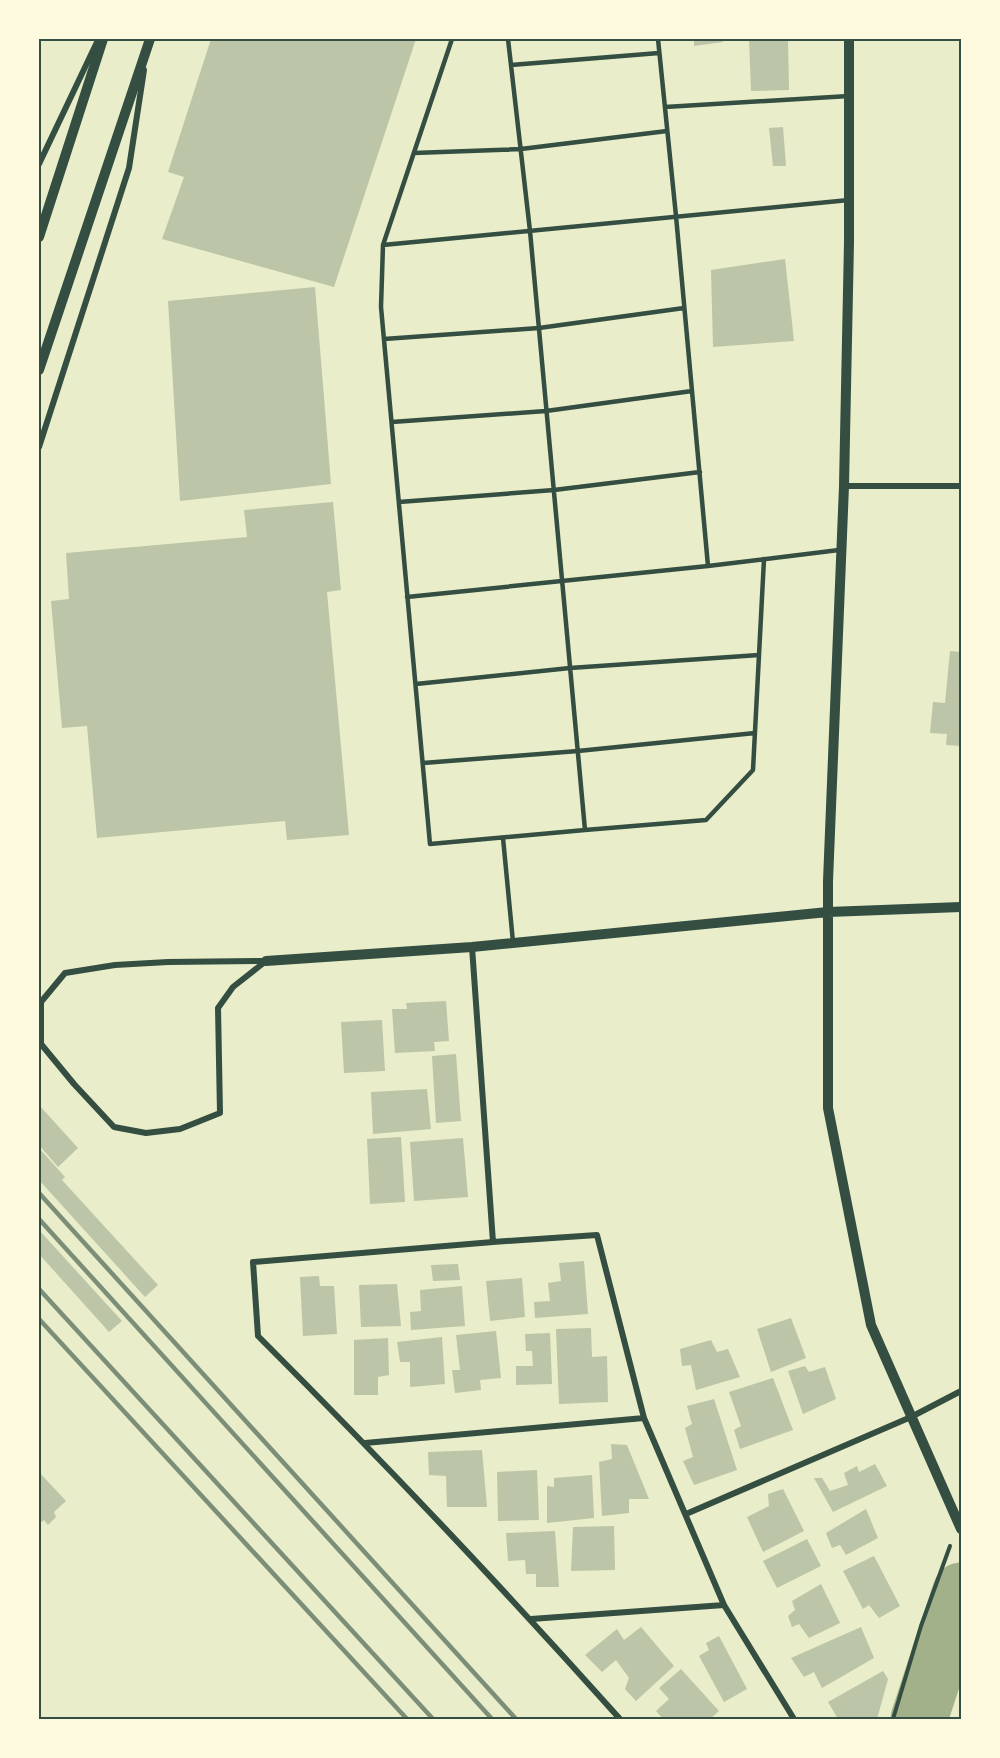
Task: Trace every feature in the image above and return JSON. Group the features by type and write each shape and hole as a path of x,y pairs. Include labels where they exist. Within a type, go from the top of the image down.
{"street":[{"path":"39,164 100,39"},
{"path":"39,237 100,39"},
{"path":"849,39 849,200 844,486 828,912 828,1108 871,1325 960,1526"},
{"path":"39,370 148,43"},
{"path":"39,447 129,168 148,43"},
{"path":"844,486 961,486"},
{"path":"266,961 233,987 218,1008 220,1113 180,1129 146,1133 114,1127 41,1044 41,1002 65,973 116,965 266,961 472,947 828,912 961,907"},
{"path":"472,947 493,1242"},
{"path":"620,1719 531,1619 365,1443 258,1336 253,1262 597,1235 644,1418 724,1605 794,1719"},
{"path":"686,1514 911,1417 961,1391"},
{"path":"365,1443 644,1418"},
{"path":"531,1619 724,1605"}],"lane":[{"path":"452,39 383,245 381,307 430,844 706,820 753,770 764,559"},
{"path":"508,39 530,231 585,830"},
{"path":"658,39 708,566"},
{"path":"512,65 659,53"},
{"path":"665,107 849,96"},
{"path":"414,153 521,149 667,131"},
{"path":"383,245 849,200"},
{"path":"384,339 538,327 684,308"},
{"path":"392,422 546,411 692,391"},
{"path":"399,502 554,490 700,472"},
{"path":"407,597 842,550"},
{"path":"416,684 570,668 759,655"},
{"path":"423,762 578,751 755,734"},
{"path":"503,838 513,943"}],"path":[{"path":"893,1719 921,1626 960,1526"}],"building":[{"path":"211,39 416,39 334,287 162,239 184,177 168,172"},
{"path":"694,39 723,39 723,42 694,46"},
{"path":"749,39 788,39 789,90 751,91"},
{"path":"783,127 786,166 773,166 769,128"},
{"path":"785,259 794,341 713,347 711,270"},
{"path":"315,287 331,484 180,501 168,301"},
{"path":"333,502 341,590 327,592 349,835 287,840 285,821 97,838 87,726 62,728 51,601 69,599 66,553 247,537 244,510"},
{"path":"950,651 961,652 961,746 946,745 947,734 930,733 933,702 945,703"},
{"path":"446,1001 449,1041 434,1042 435,1051 395,1053 392,1009 407,1009 406,1003"},
{"path":"382,1020 385,1071 344,1073 341,1022"},
{"path":"456,1054 461,1121 436,1123 432,1056"},
{"path":"427,1089 431,1129 373,1134 371,1092"},
{"path":"39,1105 78,1148 58,1167 39,1145"},
{"path":"401,1137 405,1202 370,1204 367,1139"},
{"path":"463,1138 468,1197 414,1201 410,1142"},
{"path":"39,1148 65,1177 62,1180 158,1285 145,1297 39,1180"},
{"path":"39,1230 122,1321 109,1332 39,1254"},
{"path":"584,1261 588,1314 535,1318 534,1302 550,1301 548,1283 561,1281 559,1263"},
{"path":"458,1264 460,1280 433,1281 431,1265"},
{"path":"319,1276 320,1286 334,1286 337,1334 303,1336 300,1277"},
{"path":"522,1278 525,1317 490,1321 486,1281"},
{"path":"397,1284 401,1326 361,1327 359,1285"},
{"path":"462,1286 465,1326 411,1330 410,1312 421,1311 420,1290"},
{"path":"791,1318 806,1358 771,1372 757,1329"},
{"path":"591,1328 592,1357 607,1356 608,1402 559,1404 556,1329"},
{"path":"496,1331 501,1378 480,1380 481,1390 455,1393 452,1370 460,1370 456,1335"},
{"path":"550,1333 552,1384 516,1385 516,1366 533,1366 532,1351 526,1351 525,1334"},
{"path":"442,1337 445,1384 410,1387 410,1362 400,1362 397,1342"},
{"path":"388,1338 389,1375 378,1377 378,1395 354,1395 354,1340"},
{"path":"711,1340 717,1352 728,1349 740,1377 696,1390 691,1365 682,1366 680,1349"},
{"path":"805,1366 809,1372 825,1367 836,1399 803,1414 788,1371"},
{"path":"773,1378 793,1430 740,1449 734,1430 741,1426 729,1392"},
{"path":"714,1399 737,1470 694,1485 683,1461 693,1457 685,1428 692,1424 687,1406"},
{"path":"611,1444 627,1445 649,1499 629,1499 629,1513 602,1516 599,1462 612,1459"},
{"path":"482,1450 487,1507 447,1507 446,1476 429,1475 428,1452"},
{"path":"875,1464 887,1486 833,1512 814,1478 822,1478 830,1491 848,1485 844,1473 857,1466 859,1472"},
{"path":"537,1470 539,1520 498,1521 497,1472"},
{"path":"39,1472 66,1501 54,1512 56,1517 48,1525 44,1520 39,1524"},
{"path":"592,1475 594,1518 547,1523 547,1486 554,1487 554,1478"},
{"path":"783,1489 804,1531 763,1552 747,1517 769,1506 768,1494"},
{"path":"866,1509 878,1538 846,1555 840,1545 832,1548 826,1533"},
{"path":"614,1526 615,1570 571,1571 573,1527"},
{"path":"555,1531 559,1587 536,1587 536,1574 526,1574 525,1560 508,1561 506,1533"},
{"path":"807,1539 821,1566 777,1588 763,1561"},
{"path":"874,1556 900,1606 879,1618 869,1605 863,1609 843,1571"},
{"path":"821,1584 840,1623 809,1638 799,1624 792,1627 788,1616 795,1610 792,1601"},
{"path":"641,1627 674,1666 636,1701 625,1689 629,1678 616,1660 602,1672 585,1655 617,1629 624,1640"},
{"path":"861,1627 874,1658 822,1688 814,1672 804,1677 791,1658"},
{"path":"719,1636 747,1689 724,1702 699,1656 709,1650 706,1643"},
{"path":"681,1669 719,1711 710,1719 663,1719 656,1711 669,1699 659,1688"},
{"path":"883,1671 888,1679 877,1719 838,1719 828,1702"}],"waterway":[{"path":"919,1719 961,1591"}],"railway":[{"path":"39,1193 516,1719"},
{"path":"39,1219 492,1719"},
{"path":"39,1289 433,1719"},
{"path":"39,1319 407,1719"}]}
